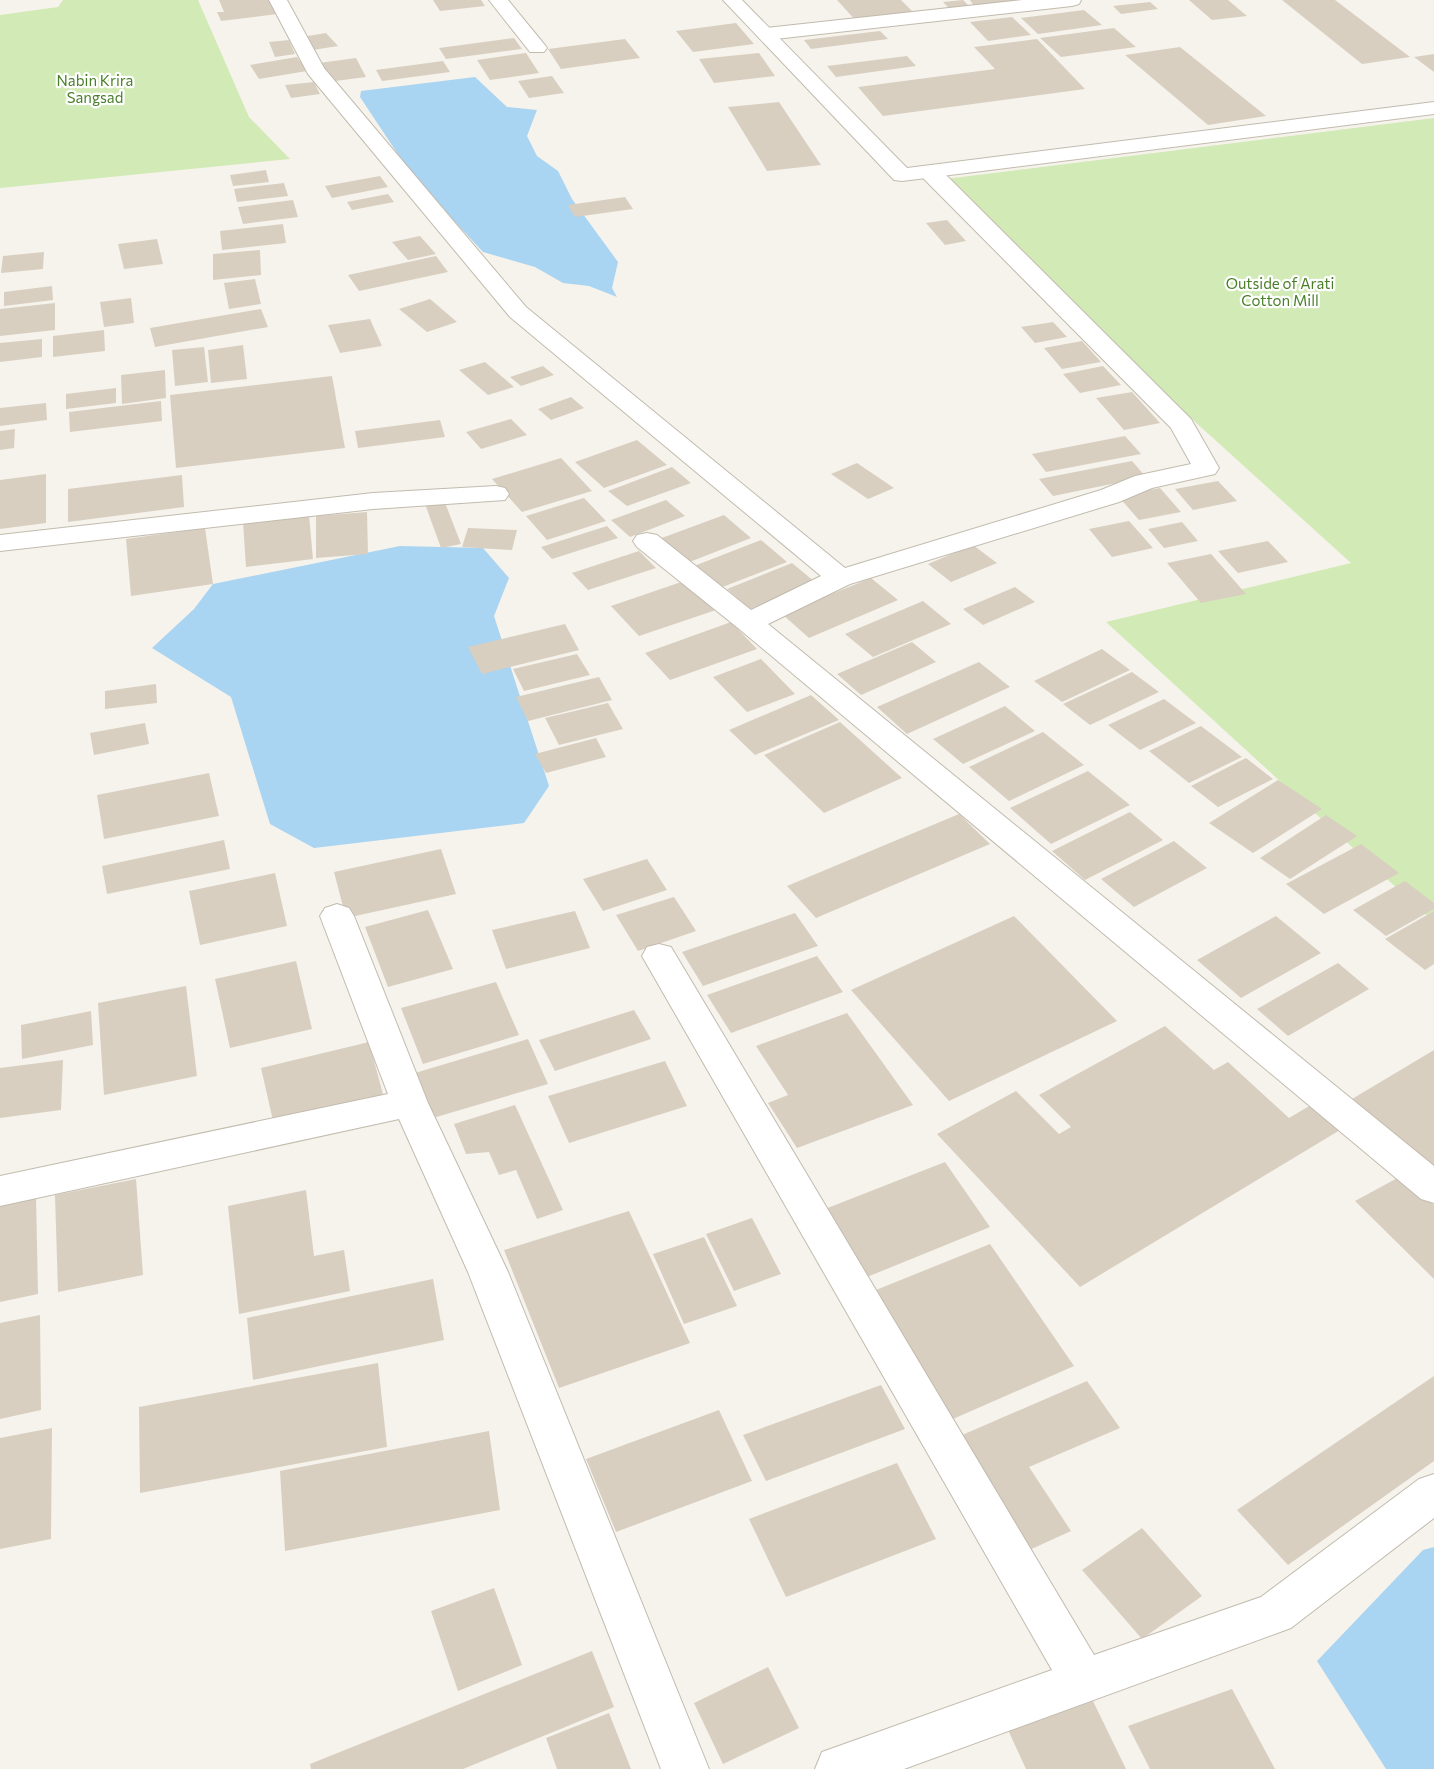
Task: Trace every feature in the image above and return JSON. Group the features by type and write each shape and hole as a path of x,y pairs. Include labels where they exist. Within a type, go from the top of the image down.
{"street":[{"path":"278,0 315,70 518,312 840,579"},
{"path":"498,0 537,48"},
{"path":"732,0 902,175 1434,108"},
{"path":"766,34 1072,0"},
{"path":"748,622 840,579 1110,496 1144,482 1206,468 1182,424 930,172"},
{"path":"0,543 373,501 496,494"},
{"path":"647,541 1434,1188"},
{"path":"338,916 410,1103 488,1272 685,1769"},
{"path":"659,956 1084,1682"},
{"path":"0,1191 410,1103"},
{"path":"839,1769 1275,1613 1434,1493"}],"green space":[{"name":"Nabin Krira Sangsad","path":"63,0 198,0 249,117 290,159 0,188 0,15 58,7"},
{"name":"Outside of Arati Cotton Mill","path":"1434,118 1434,922 1106,622 1351,563 929,181"}],"water":[{"path":"475,77 507,107 537,110 527,136 537,156 558,171 572,199 618,262 612,288 617,297 589,286 563,283 535,267 483,252 413,177 360,97 361,91"},
{"path":"400,546 483,548 509,578 494,616 549,786 524,823 314,848 270,824 231,697 152,648 194,609 213,584"},
{"path":"1434,1547 1434,1769 1386,1769 1317,1661 1423,1550"}],"building":[{"path":"219,0 270,0 277,14 221,21 217,12 224,12"},
{"path":"433,0 481,0 485,6 440,11"},
{"path":"837,0 901,0 916,15 858,23"},
{"path":"963,0 972,9 953,12 943,2"},
{"path":"970,0 1017,0 1019,2 974,6"},
{"path":"1189,0 1228,0 1247,16 1212,20"},
{"path":"1282,0 1335,0 1410,57 1362,64"},
{"path":"1150,2 1158,9 1121,14 1113,6"},
{"path":"1084,10 1102,25 1038,34 1021,18"},
{"path":"1012,17 1031,35 988,41 970,22"},
{"path":"736,23 754,44 693,52 676,31"},
{"path":"1114,28 1136,47 1061,57 1040,38"},
{"path":"880,31 888,39 811,49 804,40"},
{"path":"326,33 338,46 313,50 302,37"},
{"path":"514,38 522,49 446,59 439,48"},
{"path":"625,39 640,58 561,69 548,49"},
{"path":"1037,39 1085,89 883,116 858,87 995,69 974,47"},
{"path":"289,40 295,54 275,57 269,42"},
{"path":"1180,47 1266,116 1208,125 1125,55"},
{"path":"526,53 539,73 490,80 477,60"},
{"path":"759,53 775,76 714,83 699,59"},
{"path":"1434,54 1434,72 1414,57"},
{"path":"907,56 916,66 836,77 827,66"},
{"path":"297,57 307,71 259,79 250,65"},
{"path":"356,58 366,77 328,82 319,63"},
{"path":"443,61 450,72 382,81 376,70"},
{"path":"552,76 564,93 529,98 518,81"},
{"path":"314,82 320,94 291,98 285,85"},
{"path":"779,102 821,165 767,171 728,107"},
{"path":"266,170 269,182 233,186 230,175"},
{"path":"380,176 388,187 332,198 325,186"},
{"path":"284,183 288,196 237,202 234,189"},
{"path":"388,194 394,202 352,210 347,202"},
{"path":"625,197 633,209 575,217 568,205"},
{"path":"293,200 298,217 243,224 238,207"},
{"path":"947,220 966,241 945,245 926,223"},
{"path":"283,224 286,243 222,250 220,231"},
{"path":"420,236 436,254 408,260 392,242"},
{"path":"157,239 163,264 124,269 118,244"},
{"path":"260,250 261,275 213,280 213,254"},
{"path":"44,252 43,269 1,273 3,256"},
{"path":"436,256 448,272 359,291 348,275"},
{"path":"255,279 261,304 229,309 224,283"},
{"path":"52,286 53,300 4,306 4,292"},
{"path":"131,298 134,323 104,327 100,302"},
{"path":"430,299 457,322 427,332 399,309"},
{"path":"55,303 55,330 0,336 0,309"},
{"path":"261,309 268,327 155,347 150,328"},
{"path":"370,319 382,346 340,353 328,325"},
{"path":"1053,322 1067,337 1035,343 1021,327"},
{"path":"104,330 105,351 53,357 53,336"},
{"path":"42,339 42,357 0,362 0,343"},
{"path":"1082,341 1101,362 1062,369 1044,348"},
{"path":"243,345 247,379 211,383 208,350"},
{"path":"204,347 208,382 175,386 172,350"},
{"path":"485,362 514,387 488,395 459,370"},
{"path":"543,366 554,375 521,386 510,377"},
{"path":"1103,366 1121,385 1080,393 1063,374"},
{"path":"165,370 166,398 122,404 121,375"},
{"path":"332,376 345,448 176,468 170,395"},
{"path":"116,388 116,403 66,409 66,394"},
{"path":"1132,392 1160,423 1124,430 1096,398"},
{"path":"571,397 584,408 551,420 538,409"},
{"path":"161,401 162,421 70,432 69,412"},
{"path":"46,403 47,420 0,426 0,408"},
{"path":"511,419 527,435 481,449 466,432"},
{"path":"440,420 445,437 358,448 355,431"},
{"path":"15,429 14,448 0,450 0,431"},
{"path":"1125,436 1141,454 1046,472 1032,454"},
{"path":"637,440 667,465 604,488 575,462"},
{"path":"561,458 592,491 522,512 492,479"},
{"path":"1132,461 1146,477 1053,496 1039,479"},
{"path":"857,463 894,488 868,499 831,474"},
{"path":"672,467 691,483 627,506 608,491"},
{"path":"46,474 46,523 0,529 0,480"},
{"path":"182,475 184,507 68,522 68,489"},
{"path":"1218,481 1237,501 1193,510 1175,489"},
{"path":"1160,488 1181,512 1139,520 1118,496"},
{"path":"584,498 606,521 547,540 526,516"},
{"path":"444,500 461,544 441,548 425,504"},
{"path":"666,500 685,516 630,537 611,520"},
{"path":"367,512 368,554 316,558 316,516"},
{"path":"309,515 313,559 246,567 243,522"},
{"path":"724,515 751,538 687,563 659,539"},
{"path":"1129,521 1153,548 1112,557 1089,529"},
{"path":"1182,522 1198,541 1164,548 1148,529"},
{"path":"607,526 618,538 552,559 541,547"},
{"path":"205,528 213,584 131,596 126,539"},
{"path":"468,528 517,530 512,550 462,547"},
{"path":"761,540 787,562 720,588 694,566"},
{"path":"1268,541 1288,562 1238,573 1218,551"},
{"path":"973,545 997,563 951,582 928,564"},
{"path":"639,551 656,568 588,590 572,573"},
{"path":"1211,554 1246,594 1201,603 1167,563"},
{"path":"792,563 815,582 750,609 727,589"},
{"path":"871,578 898,600 809,638 782,614"},
{"path":"687,580 716,610 639,636 611,606"},
{"path":"1015,587 1035,602 983,625 963,609"},
{"path":"923,601 951,624 873,657 845,634"},
{"path":"731,622 757,649 670,680 645,653"},
{"path":"565,624 579,650 482,674 468,647"},
{"path":"912,642 936,662 861,695 837,674"},
{"path":"1102,649 1130,670 1062,702 1034,681"},
{"path":"577,654 590,675 524,691 513,669"},
{"path":"761,659 795,694 747,712 713,677"},
{"path":"979,662 1010,687 907,734 877,707"},
{"path":"1132,672 1159,692 1090,725 1063,704"},
{"path":"599,677 612,700 528,721 516,697"},
{"path":"156,684 157,703 105,709 105,691"},
{"path":"811,695 839,720 755,755 729,730"},
{"path":"1164,699 1196,723 1140,750 1108,725"},
{"path":"608,703 623,729 559,745 545,718"},
{"path":"1005,706 1035,731 963,764 933,739"},
{"path":"840,722 902,778 824,813 764,755"},
{"path":"145,723 149,744 94,755 90,733"},
{"path":"1201,726 1242,757 1189,783 1149,751"},
{"path":"1043,732 1084,765 1009,801 969,767"},
{"path":"596,738 606,757 546,773 535,754"},
{"path":"1246,758 1273,779 1218,807 1191,786"},
{"path":"1088,771 1130,805 1051,844 1010,808"},
{"path":"209,773 219,816 104,839 97,795"},
{"path":"1278,780 1322,809 1253,853 1209,823"},
{"path":"1130,812 1163,840 1085,880 1052,851"},
{"path":"959,814 990,844 816,918 787,886"},
{"path":"1326,815 1357,836 1290,879 1260,858"},
{"path":"224,840 230,869 107,894 102,866"},
{"path":"1174,841 1207,868 1134,907 1101,879"},
{"path":"1361,844 1399,873 1324,914 1286,884"},
{"path":"441,849 456,894 346,918 334,872"},
{"path":"647,859 667,890 603,911 583,879"},
{"path":"275,873 287,926 200,945 189,891"},
{"path":"1405,881 1434,903 1434,909 1386,936 1353,910"},
{"path":"674,897 696,931 638,951 616,915"},
{"path":"428,910 453,969 388,987 365,927"},
{"path":"575,911 590,948 506,969 492,930"},
{"path":"1434,911 1434,964 1425,970 1385,939"},
{"path":"795,913 818,946 703,986 682,952"},
{"path":"1014,916 1117,1021 949,1101 851,990"},
{"path":"1276,916 1321,953 1241,998 1197,960"},
{"path":"817,956 843,992 731,1033 707,995"},
{"path":"296,961 312,1029 230,1048 215,979"},
{"path":"1338,963 1369,989 1288,1036 1257,1009"},
{"path":"496,982 519,1035 423,1064 401,1008"},
{"path":"186,986 197,1076 104,1095 98,1003"},
{"path":"634,1010 651,1039 555,1071 539,1040"},
{"path":"91,1011 93,1045 22,1059 21,1025"},
{"path":"847,1013 913,1105 797,1148 768,1103 788,1095 756,1046"},
{"path":"1165,1026 1214,1070 1228,1062 1289,1118 1321,1099 1350,1124 1080,1287 937,1134 1016,1091 1059,1134 1071,1127 1039,1095"},
{"path":"528,1039 548,1084 433,1118 415,1073"},
{"path":"369,1042 384,1098 274,1125 261,1068"},
{"path":"1434,1050 1434,1170 1352,1099"},
{"path":"63,1060 61,1110 0,1118 0,1068"},
{"path":"665,1061 687,1106 569,1143 548,1096"},
{"path":"515,1105 563,1210 537,1219 516,1170 499,1175 489,1152 466,1154 454,1124"},
{"path":"945,1162 990,1227 867,1277 825,1209"},
{"path":"1403,1175 1434,1205 1434,1279 1355,1201"},
{"path":"136,1179 143,1275 58,1292 55,1195"},
{"path":"306,1190 314,1256 344,1250 350,1291 239,1314 228,1206"},
{"path":"36,1195 38,1294 0,1302 0,1202"},
{"path":"629,1211 690,1343 559,1388 504,1250"},
{"path":"752,1218 781,1274 734,1291 706,1234"},
{"path":"704,1237 737,1306 684,1324 653,1254"},
{"path":"990,1244 1074,1366 946,1422 866,1294"},
{"path":"433,1279 444,1340 253,1380 247,1318"},
{"path":"40,1315 41,1410 0,1419 0,1323"},
{"path":"378,1363 387,1447 140,1493 139,1407"},
{"path":"1434,1376 1434,1461 1288,1565 1237,1510"},
{"path":"1087,1381 1120,1428 1029,1467 1071,1531 1025,1552 953,1439"},
{"path":"881,1385 905,1429 766,1481 743,1435"},
{"path":"719,1410 752,1481 616,1532 586,1459"},
{"path":"52,1428 51,1539 0,1549 0,1438"},
{"path":"489,1431 500,1510 285,1551 280,1471"},
{"path":"897,1463 936,1539 786,1597 749,1519"},
{"path":"1142,1528 1202,1596 1142,1639 1082,1570"},
{"path":"494,1588 522,1665 458,1691 431,1611"},
{"path":"592,1651 614,1707 463,1769 311,1769 310,1764"},
{"path":"768,1667 799,1728 723,1764 694,1703"},
{"path":"1232,1689 1275,1769 1150,1769 1128,1726"},
{"path":"1093,1701 1126,1769 1026,1769 1008,1730"},
{"path":"609,1713 631,1769 557,1769 546,1738"}]}
